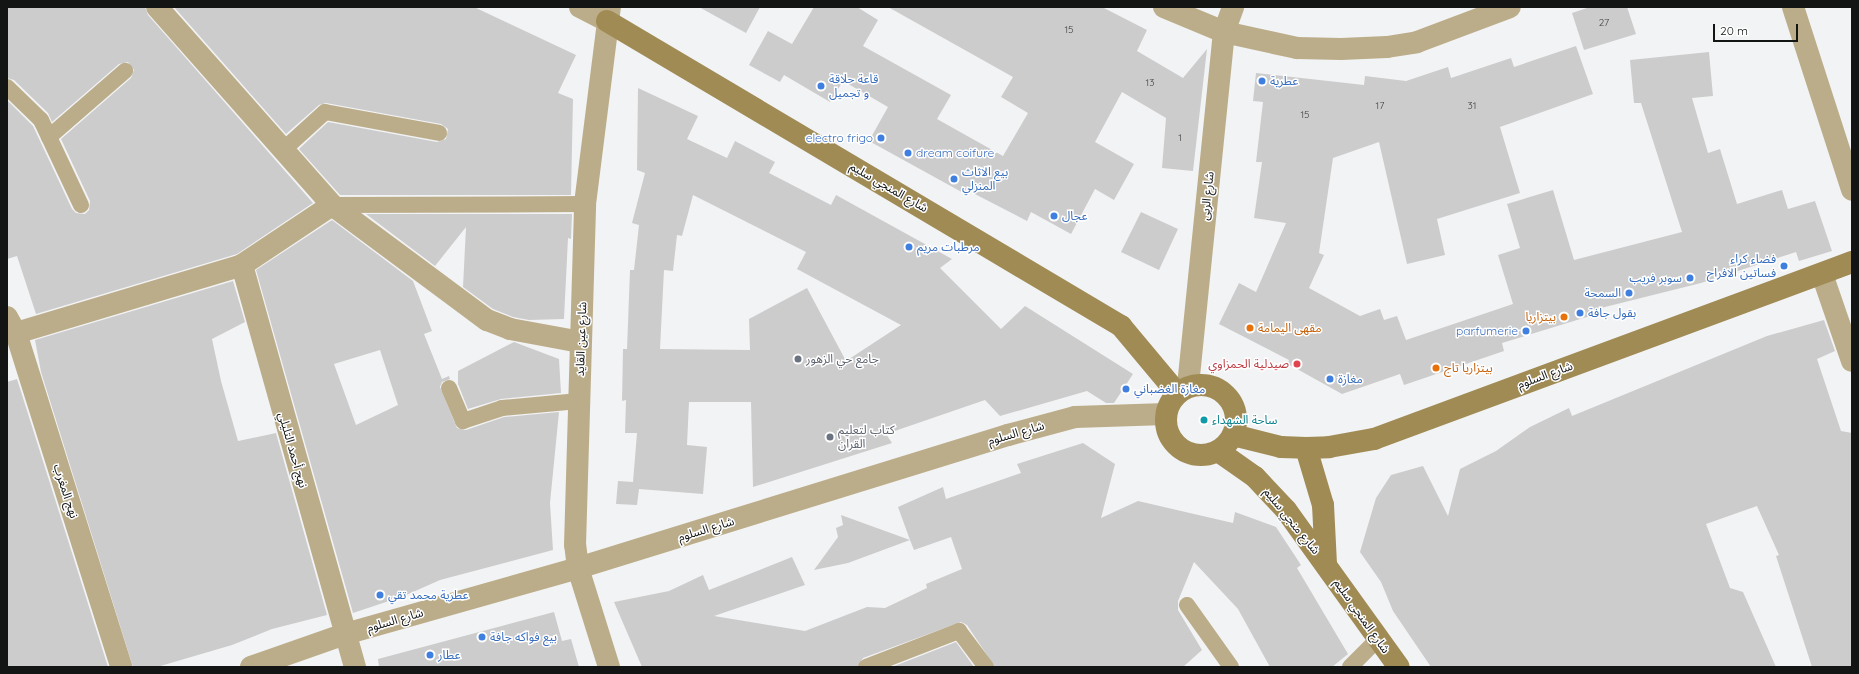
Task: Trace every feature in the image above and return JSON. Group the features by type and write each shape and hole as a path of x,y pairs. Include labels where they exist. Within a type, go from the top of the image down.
{"street":[{"path":"156,7 282,151 332,205 487,320 510,329 580,342"},
{"name":"شارع المنجي سليم","path":"580,7 609,14 1121,326 1182,390"},
{"path":"1164,7 1224,32 1297,48 1387,47 1417,42 1497,9"},
{"name":"شارع الربى","path":"1182,390 1224,32 1233,7"},
{"path":"1793,7 1852,190"},
{"name":"شارع عين القايد","path":"609,14 585,204 574,545 578,568 609,667"},
{"path":"11,325 242,265 332,205"},
{"name":"شارع السلوم","path":"1225,443 1263,443 1306,448 1329,447 1374,439 1852,262"},
{"name":"نهج أحمد التليلي","path":"242,265 355,667"},
{"path":"1822,274 1852,361"},
{"name":"نهج المغرب","path":"11,325 121,667"},
{"path":"1211,386 1222,392 1230,400 1235,412 1236,424 1225,443 1197,455 1176,446 1166,426 1166,414 1170,402 1182,390 1211,386"},
{"name":"شارع السلوم","path":"251,667 345,634 578,568 1075,417 1166,414"},
{"name":"شارع منجي سليم","path":"1225,443 1237,463 1271,493 1326,564"},
{"name":"شارع منجي سليم","path":"1306,448 1323,505 1326,564"},
{"name":"شارع المنجي سليم","path":"1326,564 1378,640 1399,667"}],"lane":[{"path":"49,137 125,71"},
{"path":"7,86 41,120 81,205"},
{"path":"282,151 325,112 439,133"},
{"path":"332,205 585,204"},
{"path":"449,388 463,421 502,408 579,401"},
{"path":"1187,605 1231,667"},
{"path":"866,667 959,631 986,667"},
{"path":"1350,667 1378,640"}],"building":[{"path":"7,7 145,7 148,15 313,203 237,254 36,314 17,256 7,259 7,100 33,126 72,209 76,213 85,214 89,210 90,201 61,139 131,78 134,70 128,62 119,64 52,122 48,113 14,80 7,78"},
{"path":"174,7 474,7 576,55 558,93 573,99 571,195 340,195 299,149 328,122 437,142 446,139 448,129 441,124 326,103 319,105 286,134"},
{"path":"699,7 760,7 746,33"},
{"path":"814,7 857,7 878,20 863,46 951,95 937,119 1003,156 1028,113 1001,97 1013,77 888,7 1102,7 1147,30 1137,51 1183,78 1207,49 1193,171 1162,168 1166,118 1122,92 1095,142 1134,164 1114,200 1095,189 1071,234 1031,212 1027,221 969,191 967,195 869,141 888,107 843,81 830,102 784,75 780,82 749,65 768,31 792,44"},
{"path":"1590,7 1627,7 1636,34 1584,50 1572,13"},
{"path":"1576,46 1593,94 1500,127 1520,193 1437,219 1445,255 1407,264 1379,142 1333,158 1319,253 1324,255 1309,288 1360,316 1380,309 1384,320 1397,316 1406,340 1513,304 1498,255 1520,248 1507,204 1553,190 1574,260 1682,232 1641,103 1634,103 1630,60 1709,52 1713,96 1692,98 1708,153 1720,149 1737,204 1782,190 1788,209 1815,201 1832,251 1799,261 1796,252 1701,283 1589,311 1590,316 1502,343 1504,351 1404,385 1400,374 1342,394 1288,364 1289,360 1219,324 1239,283 1256,292 1286,223 1254,218 1262,162 1256,162 1263,102 1253,101 1256,73 1364,85 1365,76 1406,81 1448,67 1451,78 1511,58 1514,67"},
{"path":"638,88 698,116 687,139 727,158 735,141 775,162 769,173 831,205 836,195 952,259 940,268 1001,329 1025,306 1133,374 1114,403 1106,403 1087,391 1000,416 985,400 886,434 892,443 753,487 751,402 689,402 687,445 707,447 703,494 639,489 637,505 616,504 618,481 633,482 637,433 625,433 626,400 622,401 623,349 627,349 630,270 634,270 639,225 632,223 645,173 637,170","holes":["693,195 806,252 797,269 901,325 846,361 807,288 749,319 750,350 660,349 664,270 673,271 677,235 682,236"]},
{"path":"1141,212 1178,229 1159,270 1121,252"},
{"path":"366,214 572,214 571,239 568,238 564,319 529,320 513,317 493,309 463,287 466,227 435,266"},
{"path":"332,220 413,281 432,331 424,334 442,379 449,376 450,379 442,382 440,387 457,428 466,430 504,417 559,412 550,503 553,550 440,580 404,596 353,613 256,270","holes":["380,350 398,405 356,425 334,364"]},
{"path":"233,281 245,322 212,339 221,381 238,441 276,433 327,615 272,629 232,645 157,667 133,667 41,372 35,340"},
{"path":"1824,320 1835,351 1817,359 1841,431 1852,433 1852,667 1812,667 1776,556 1779,555 1757,506 1706,524 1730,588 1743,592 1776,667 1431,667 1393,611 1381,582 1360,552 1376,498 1391,475 1423,466 1448,516 1460,469 1496,451 1530,427 1569,408 1572,416 1767,336"},
{"path":"514,342 559,359 561,393 501,399 468,409 458,384 458,371"},
{"path":"17,379 108,667 7,667 7,382"},
{"path":"1083,443 1115,464 1101,518 1138,501 1233,523 1235,512 1276,527 1301,565 1297,568 1348,654 1332,667 1270,667 1238,609 1194,562 1178,601 1178,610 1202,650 1183,667 995,667 967,625 961,622 863,658 857,667 642,667 614,602 669,591 703,575 709,590 792,557 805,585 714,616 805,631 867,607 885,608 927,588 926,584 962,569 951,537 914,550 898,507 943,487 946,499 1021,473 1017,464"},
{"path":"841,515 910,540 848,563 814,570 838,537 836,528 843,525"},
{"path":"554,612 562,641 571,639 579,667 379,667 378,659"},
{"path":"956,642 974,667 892,667"}],"place":[{"name":"عطرية","path":"1262,81"},
{"name":"قاعة حلاقة و تجميل","path":"821,86"},
{"name":"electro frigo","path":"881,138"},
{"name":"dream coifure","path":"908,153"},
{"name":"بيع الاثاث المنزلي","path":"954,179"},
{"name":"عجال","path":"1054,216"},
{"name":"مرطبات مريم","path":"909,247"},
{"name":"فضاء كراء فساتين الافراح","path":"1784,266"},
{"name":"سوبر فريب","path":"1690,278"},
{"name":"السمحة","path":"1629,293"},
{"name":"بقول جافة","path":"1580,313"},
{"name":"بيتزاريا","path":"1564,317"},
{"name":"مقهى اليمامة","path":"1250,328"},
{"name":"parfumerie","path":"1526,331"},
{"name":"جامع حي الزهور","path":"798,359"},
{"name":"صيدلية الحمزاوي","path":"1297,364"},
{"name":"بيتزاريا تاج","path":"1436,368"},
{"name":"مغازة","path":"1330,379"},
{"name":"مغازة الغضباني","path":"1126,389"},
{"name":"ساحة الشهداء","path":"1204,420"},
{"name":"كتاب لتعليم القران","path":"830,437"},
{"name":"عطرية محمد تقي","path":"380,595"},
{"name":"بيع فواكه جافة","path":"482,637"},
{"name":"عطار","path":"430,655"}]}
